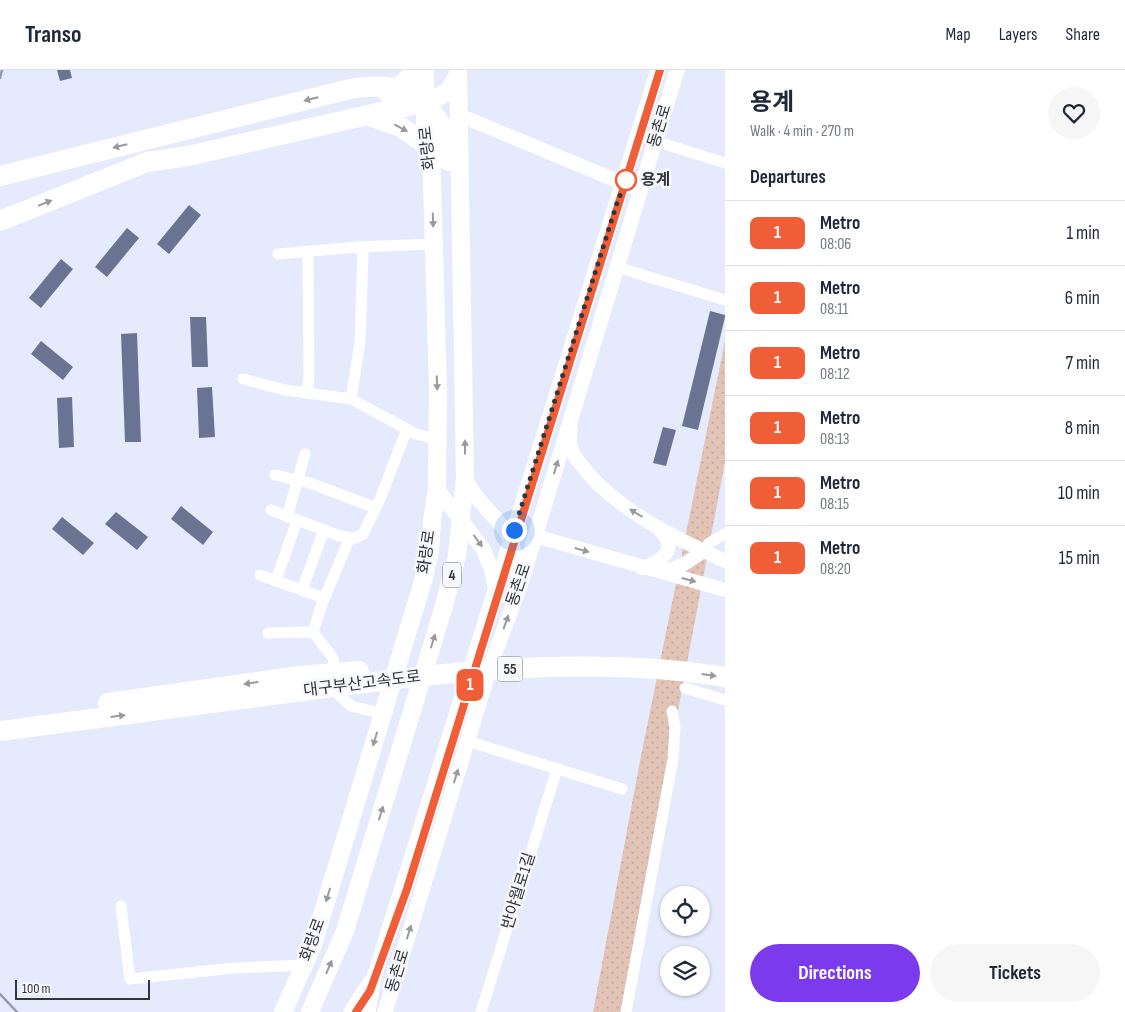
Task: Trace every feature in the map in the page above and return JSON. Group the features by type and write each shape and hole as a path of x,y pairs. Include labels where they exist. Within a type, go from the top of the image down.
{"highway":[{"path":"334,93 371,70"},
{"path":"145,140 234,132 331,112 370,102 397,89 418,70"},
{"path":"0,176 334,93 371,86 392,87 411,93 425,102"},
{"path":"147,162 188,156 425,102"},
{"path":"367,115 401,127 431,148"},
{"path":"0,221 147,162 234,132"},
{"name":"대구부산고속도로","path":"0,718 297,684 517,655 637,656 725,663"},
{"name":"대구부산고속도로","path":"0,731 297,684 530,667 633,668 725,677"}],"main road":[{"name":"화랑로","path":"283,1012 321,921 423,581 430,551 437,489 438,388 433,244 441,195 425,124 425,70"},
{"path":"368,1012 374,977 658,70"},
{"name":"동촌로","path":"385,1012 490,667 520,586 677,70"},
{"name":"화랑로","path":"310,1012 345,931 443,609 456,556 465,478 458,72"},
{"path":"458,72 454,84 443,96 425,102 446,130 448,145 441,195 450,250 462,260"},
{"path":"431,148 442,124 452,115 459,115"},
{"path":"465,478 478,500 512,536 535,536"},
{"path":"437,489 484,550 491,568 496,590"},
{"path":"493,517 504,517 508,514 526,491"},
{"path":"512,536 520,586"},
{"path":"351,1012 374,977"}],"street":[{"path":"459,115 623,185 640,190"},
{"path":"655,141 725,163"},
{"path":"278,254 433,244"},
{"path":"351,399 360,342 364,268 363,253 357,248"},
{"path":"307,392 309,376 308,251"},
{"path":"616,267 725,300"},
{"path":"243,378 285,390 351,399 416,434 437,439"},
{"path":"571,416 570,446 576,458 587,472 610,496 656,526 725,561"},
{"path":"271,510 324,530 350,537 355,538 363,534 376,508 407,429"},
{"path":"276,580 292,519 298,480 305,454"},
{"path":"275,475 310,483 376,508"},
{"path":"648,569 666,554 668,541 656,526"},
{"path":"302,590 324,530"},
{"path":"648,569 664,571 675,568 692,559 703,551 709,543 725,534"},
{"path":"535,536 725,590"},
{"path":"314,632 324,598 350,537"},
{"path":"260,575 324,598"},
{"path":"314,632 333,658 340,696 351,706 383,714"},
{"path":"268,633 314,632"},
{"path":"685,688 725,700"},
{"path":"626,1012 673,760 675,728 672,711"},
{"path":"467,741 622,790"},
{"name":"반야월로1길","path":"481,1012 557,769"},
{"path":"121,906 130,979 234,968 304,965"}],"shaded area":[{"path":"725,341 725,462 621,1012 593,1012 640,761"}],"building":[{"path":"57,70 70,70 72,78 60,81"},
{"path":"189,205 201,215 169,254 157,244"},
{"path":"127,228 139,238 107,277 95,267"},
{"path":"61,259 73,269 41,308 29,298"},
{"path":"710,311 725,315 725,317 698,430 682,426"},
{"path":"190,317 206,317 208,367 192,367"},
{"path":"137,333 141,442 125,442 121,334"},
{"path":"41,341 73,367 63,380 31,354"},
{"path":"212,387 215,437 199,438 197,388"},
{"path":"72,397 74,447 59,448 57,398"},
{"path":"663,427 676,430 666,466 653,463"},
{"path":"181,506 213,532 203,545 171,519"},
{"path":"116,512 148,537 137,550 105,524"},
{"path":"62,517 94,543 83,555 52,529"}],"waterway":[{"path":"0,78 2,70"},
{"path":"0,994 17,1012"}],"metro line":[{"name":"1","path":"356,1012 370,991 407,889 660,70"}],"place":[{"name":"용계","path":"626,180"}],"route":[{"path":"514,530 617,203 626,180"}]}
